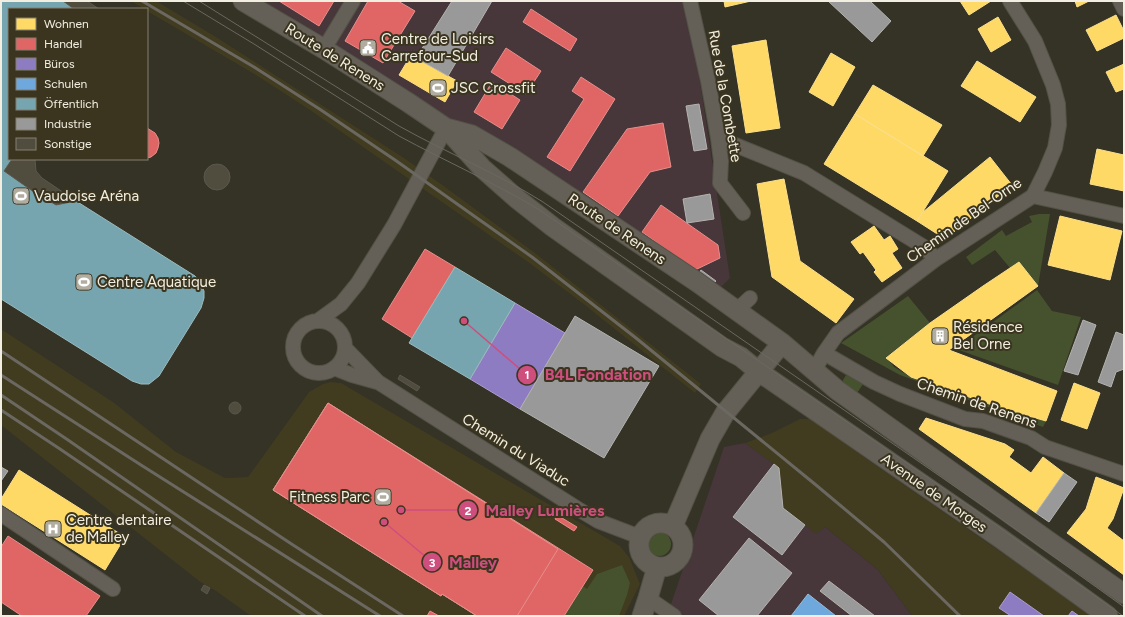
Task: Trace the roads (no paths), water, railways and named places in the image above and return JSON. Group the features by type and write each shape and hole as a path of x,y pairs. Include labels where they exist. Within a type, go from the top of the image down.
{"main road":[{"name":"Route de Renens","path":"242,1 324,49 446,128 482,168 516,198 722,347 741,357 758,371"},
{"name":"Route de Renens","path":"446,128 472,135 510,157 697,282 782,343"},
{"path":"673,526 710,440 725,413 782,343"},
{"name":"Avenue de Morges","path":"782,343 837,390 1124,594"},
{"name":"Avenue de Morges","path":"758,371 1000,538 1108,616"},
{"path":"665,523 673,526 679,531 682,537 684,546 682,554 672,565 658,567 651,565 642,556 639,549 640,537 647,528 654,524 665,523"},
{"path":"642,616 658,567"}],"street":[{"path":"324,49 353,1"},
{"name":"Rue de la Combette","path":"690,1 708,81 718,138 721,161 720,183 743,213"},
{"name":"Chemin de Bel-Orne","path":"826,350 838,333 936,259 1033,196 1055,148 1059,125 1058,104 1053,85 1035,41 1010,1"},
{"path":"1120,1 1124,9"},
{"path":"319,320 341,304 358,283 394,225 446,128"},
{"path":"718,138 804,173 924,247 936,259"},
{"path":"1033,196 1124,216"},
{"path":"736,311 750,298"},
{"path":"341,304 341,332 345,348 344,356 340,363 328,372 320,373 307,370 297,362 292,349 293,341 295,334 305,324 319,320 335,326 341,332"},
{"name":"Chemin du Viaduc","path":"345,348 378,382 578,509 598,520 640,537"},
{"path":"814,371 826,350"},
{"name":"Chemin de Renens","path":"826,350 874,382 900,394 965,419 983,421 1031,438 1045,447 1124,474"},
{"name":"Chemin du Viaduc","path":"334,368 352,375 378,382"},
{"path":"1,514 113,589"},
{"path":"648,598 674,616"}],"tram line":[{"path":"183,1 399,136 538,209 978,512 1123,616"},
{"path":"199,1 399,126 508,182 543,202 986,508 1124,607"}],"railway":[{"path":"142,1 254,67 321,110 395,160 532,257 636,338 884,542 960,616"},
{"path":"1,351 290,543 403,616"},
{"path":"1,375 380,616"},
{"path":"1,395 322,616"},
{"path":"1,410 305,616"}],"place":[{"name":"Centre de Loisirs Carrefour-Sud","path":"368,48"},
{"name":"JSC Crossfit","path":"438,88"},
{"name":"Vaudoise Aréna","path":"21,196"},
{"name":"Centre Aquatique","path":"84,282"},
{"name":"B4L Fondation","path":"464,321"},
{"name":"Résidence Bel Orne","path":"940,336"},
{"name":"Fitness Parc","path":"383,497"},
{"name":"Malley Lumières","path":"401,510"},
{"name":"Malley","path":"384,522"},
{"name":"Centre dentaire de Malley","path":"53,529"}]}
